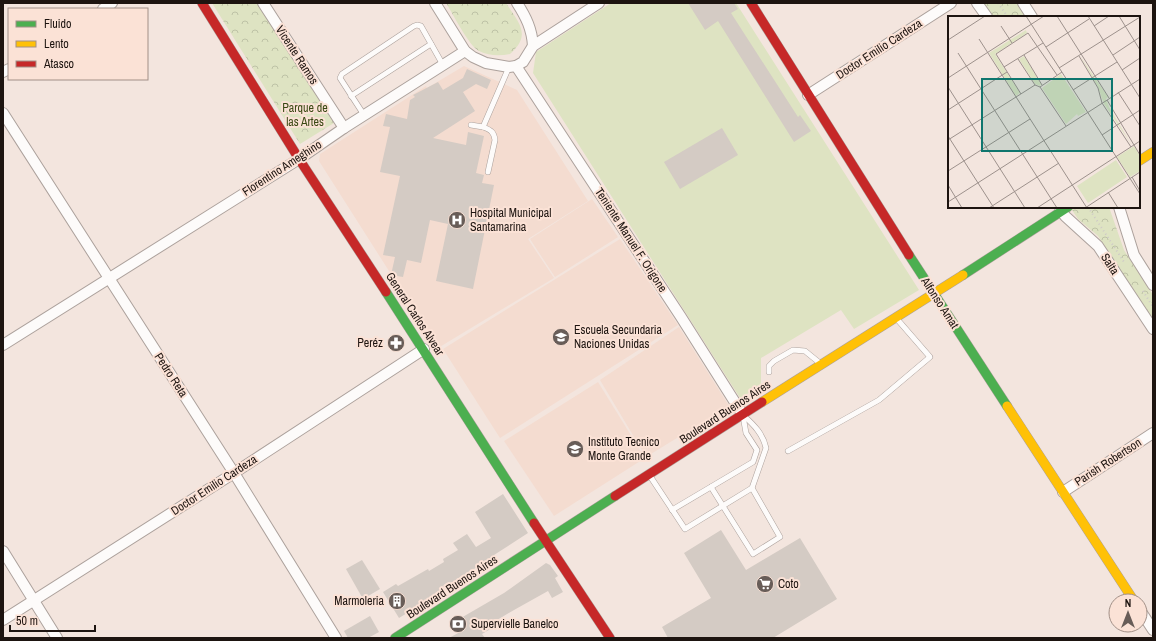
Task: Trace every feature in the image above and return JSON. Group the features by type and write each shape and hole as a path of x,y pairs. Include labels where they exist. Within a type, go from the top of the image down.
{"street":[{"name":"General Carlos Alvear","path":"202,3 299,158 424,349 545,540 610,638"},
{"name":"Vicente Ramos","path":"263,3 344,128"},
{"path":"435,3 465,50 473,57 486,63 513,67 523,62 533,46 599,3"},
{"path":"517,3 530,25 533,46"},
{"name":"Alfonso Amat","path":"751,3 934,294 1129,593"},
{"name":"Doctor Emilio Cardeza","path":"808,95 951,3"},
{"path":"977,3 986,16"},
{"path":"1023,3 1031,16"},
{"name":"Florentino Ameghino","path":"3,345 299,158 465,50"},
{"name":"Teniente Manuel F. Origone","path":"513,67 681,317 743,415"},
{"name":"Pedro Reta","path":"3,113 234,473 336,638"},
{"path":"1140,160 1153,152"},
{"name":"Boulevard Buenos Aires","path":"395,638 545,540 897,318 1063,208"},
{"name":"Salta","path":"1063,208 1098,246 1153,329"},
{"name":"Salta","path":"1119,208 1134,255 1153,285"},
{"name":"Doctor Emilio Cardeza","path":"3,620 234,473 424,349"},
{"name":"Parish Robertson","path":"1063,492 1153,433"},
{"path":"3,551 58,638"}],"lane":[{"path":"364,115 340,78 342,74 414,26 421,26 443,65"},
{"path":"352,96 431,44"},
{"path":"483,128 513,67"},
{"path":"471,125 491,131 494,135 488,172"},
{"path":"788,451 879,400 930,357 897,318"},
{"path":"769,372 769,366 774,361 793,350 805,351 822,365"},
{"path":"672,510 753,462 757,450 746,433 743,415"},
{"path":"650,475 685,530 752,488 766,448 756,426 743,415"},
{"path":"711,487 753,554 780,537 752,488"}],"path":[{"path":"998,3 1007,16"},
{"path":"1089,208 1125,263"},
{"path":"1142,290 1153,307"}],"shaded area":[{"name":"Hospital Municipal Santamarina","path":"464,66 517,90 588,201 528,239 554,278 438,348 319,161 320,154 426,86 427,88"},
{"path":"592,199 618,237 555,277 530,239"},
{"name":"Escuela Secundaria Naciones Unidas","path":"620,239 678,325 500,438 443,349"},
{"path":"679,327 729,406 646,457 600,380"},
{"name":"Instituto Tecnico Monte Grande","path":"598,382 645,458 554,516 504,441"}],"green space":[{"name":"Parque de las Artes","path":"212,3 257,3 334,123 300,144"},
{"path":"446,3 506,3 519,23 521,29 522,35 517,47 510,54 502,55 487,54 479,51 466,37"},
{"path":"611,3 736,3 919,290 854,329 841,310 761,358 761,386 740,398 533,73 536,52"},
{"path":"983,3 1017,3 1025,16 991,16"},
{"path":"1071,208 1109,208 1124,250 1153,295 1153,319 1098,236 1078,219"}],"building":[{"path":"688,3 734,3 738,9 731,13 798,117 800,115 811,131 794,142 718,21 705,30"},
{"path":"467,69 491,80 487,89 476,84 463,92 475,111 433,138 466,145 468,132 484,136 476,173 484,175 482,183 494,185 473,289 436,281 448,224 430,220 421,263 407,260 403,277 391,275 395,257 383,255 400,176 380,172 390,127 383,126 386,114 407,119 410,100 415,97 413,95 438,82 443,90 463,78"},
{"path":"722,128 738,155 680,189 664,162"},
{"path":"503,494 528,533 494,555 495,556 440,590 441,592 411,609 412,610 399,618 383,592 396,584 398,586 428,569 429,571 444,562 443,559 458,550 453,543 467,534 476,547 491,538 475,512"},
{"name":"Coto","path":"721,530 746,570 800,538 837,599 773,638 668,638 662,627 711,598 684,553"},
{"path":"362,560 380,589 363,599 346,569"},
{"path":"546,563 550,565 558,576 555,578 563,592 552,598 548,591 497,620 499,624 482,634 485,638 449,638 460,632 454,622 504,593"},
{"path":"370,616 379,632 368,638 348,638 344,631"}],"traffic: fast":[{"path":"963,275 1066,208"},
{"path":"909,255 1007,406"},
{"path":"386,292 534,523"},
{"path":"395,638 615,496"}],"traffic: slow":[{"path":"1140,160 1153,152"},
{"path":"762,402 963,275"},
{"path":"1007,406 1129,593"}],"traffic: jam":[{"path":"202,3 299,159 386,292"},
{"path":"751,3 909,255"},
{"path":"615,496 762,402"},
{"path":"534,523 610,638"}],"place":[{"name":"Hospital Municipal Santamarina","path":"457,220"},
{"name":"Escuela Secundaria Naciones Unidas","path":"561,337"},
{"name":"Peréz","path":"396,343"},
{"name":"Instituto Tecnico Monte Grande","path":"575,449"},
{"name":"Coto","path":"765,584"},
{"name":"Marmoleria","path":"397,601"},
{"name":"Supervielle Banelco","path":"458,624"}]}
